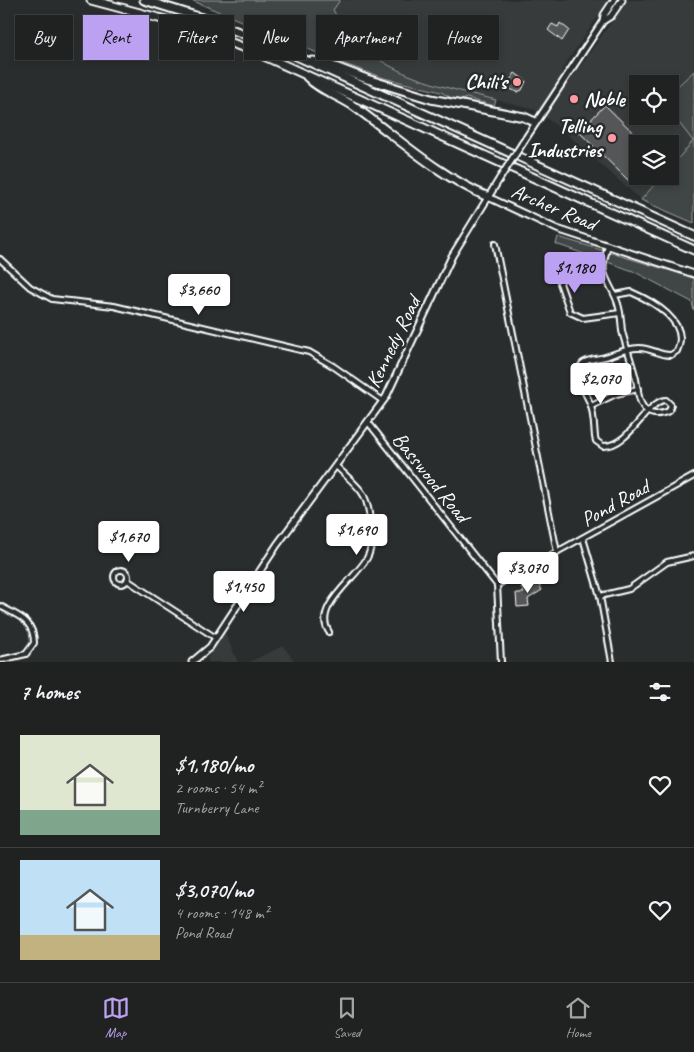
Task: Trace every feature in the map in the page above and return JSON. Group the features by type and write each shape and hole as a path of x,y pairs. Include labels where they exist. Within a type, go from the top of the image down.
{"highway":[{"path":"91,0 200,31 303,73 694,250"},
{"path":"144,0 230,28 694,236"},
{"path":"308,62 322,62 427,98 524,117 535,122"},
{"path":"303,73 318,86 351,105 436,168 488,197"}],"street":[{"name":"Kennedy Road","path":"603,21 604,15 614,0"},
{"name":"Kennedy Road","path":"192,662 216,638 277,546 383,401 455,251 535,122 603,21 611,16 622,0"},
{"name":"Archer Road","path":"488,197 548,225 694,274"},
{"path":"495,244 557,552"},
{"path":"608,246 604,262 605,275 615,295 640,400 647,412"},
{"path":"0,260 30,287 52,299 114,306 309,352 333,366 383,401"},
{"path":"605,275 594,278 575,272 564,275 560,283 570,312 583,318 620,313"},
{"path":"615,295 631,292 670,314 678,334 679,348 671,355 647,348 628,350 582,364 579,369 580,378 591,406 596,441 603,446 614,444 627,436 647,412 663,400 670,405 670,408 665,413 647,412"},
{"path":"591,406 616,394 638,389"},
{"name":"Basswood Road","path":"368,422 497,585"},
{"path":"329,632 324,621 328,607 362,567 371,548 371,526 366,500 360,490 336,466"},
{"name":"Pond Road","path":"497,585 694,476"},
{"path":"583,538 600,596 612,662"},
{"path":"600,596 629,589 667,562 694,556"},
{"path":"127,580 216,638"},
{"path":"497,585 501,662"},
{"path":"0,606 27,621 33,628 34,643 26,654 0,660"}],"shaded area":[{"path":"191,0 340,0 333,10 336,15 316,15 316,52 306,48 306,15 244,15 244,22 234,18 234,15 227,15"},
{"path":"340,0 609,0 561,71 572,78 627,0 694,0 694,71 679,85 679,75 629,75 629,125 679,125 679,122 694,141 679,158 679,135 629,135 629,185 654,185 641,200 560,128 535,110 415,79 386,65 380,60 418,60 418,15 336,15 333,10"},
{"path":"334,60 380,60 404,73 425,81 496,100 494,106 467,98 457,101 441,92 384,78"},
{"path":"694,71 694,223 641,200 654,185 679,185 679,157 693,141 679,123 679,85"},
{"path":"558,237 694,278 694,311 692,302 633,271 556,244"},
{"path":"225,633 238,662 209,662 207,658"},
{"path":"283,646 295,662 249,662"}],"building":[{"path":"560,23 569,30 562,41 548,30 552,24 558,27"},
{"name":"Chili's","path":"515,73 526,81 522,90 517,92 508,88 510,84 508,83"},
{"name":"Telling Industries","path":"605,105 636,135 629,135 629,181 579,132"},
{"path":"536,580 542,590 528,599 529,606 517,607 516,593 524,593 521,587"}],"place":[{"name":"Chili's","path":"517,82"},
{"name":"Noble","path":"574,99"},
{"name":"Telling Industries","path":"612,138"}]}
